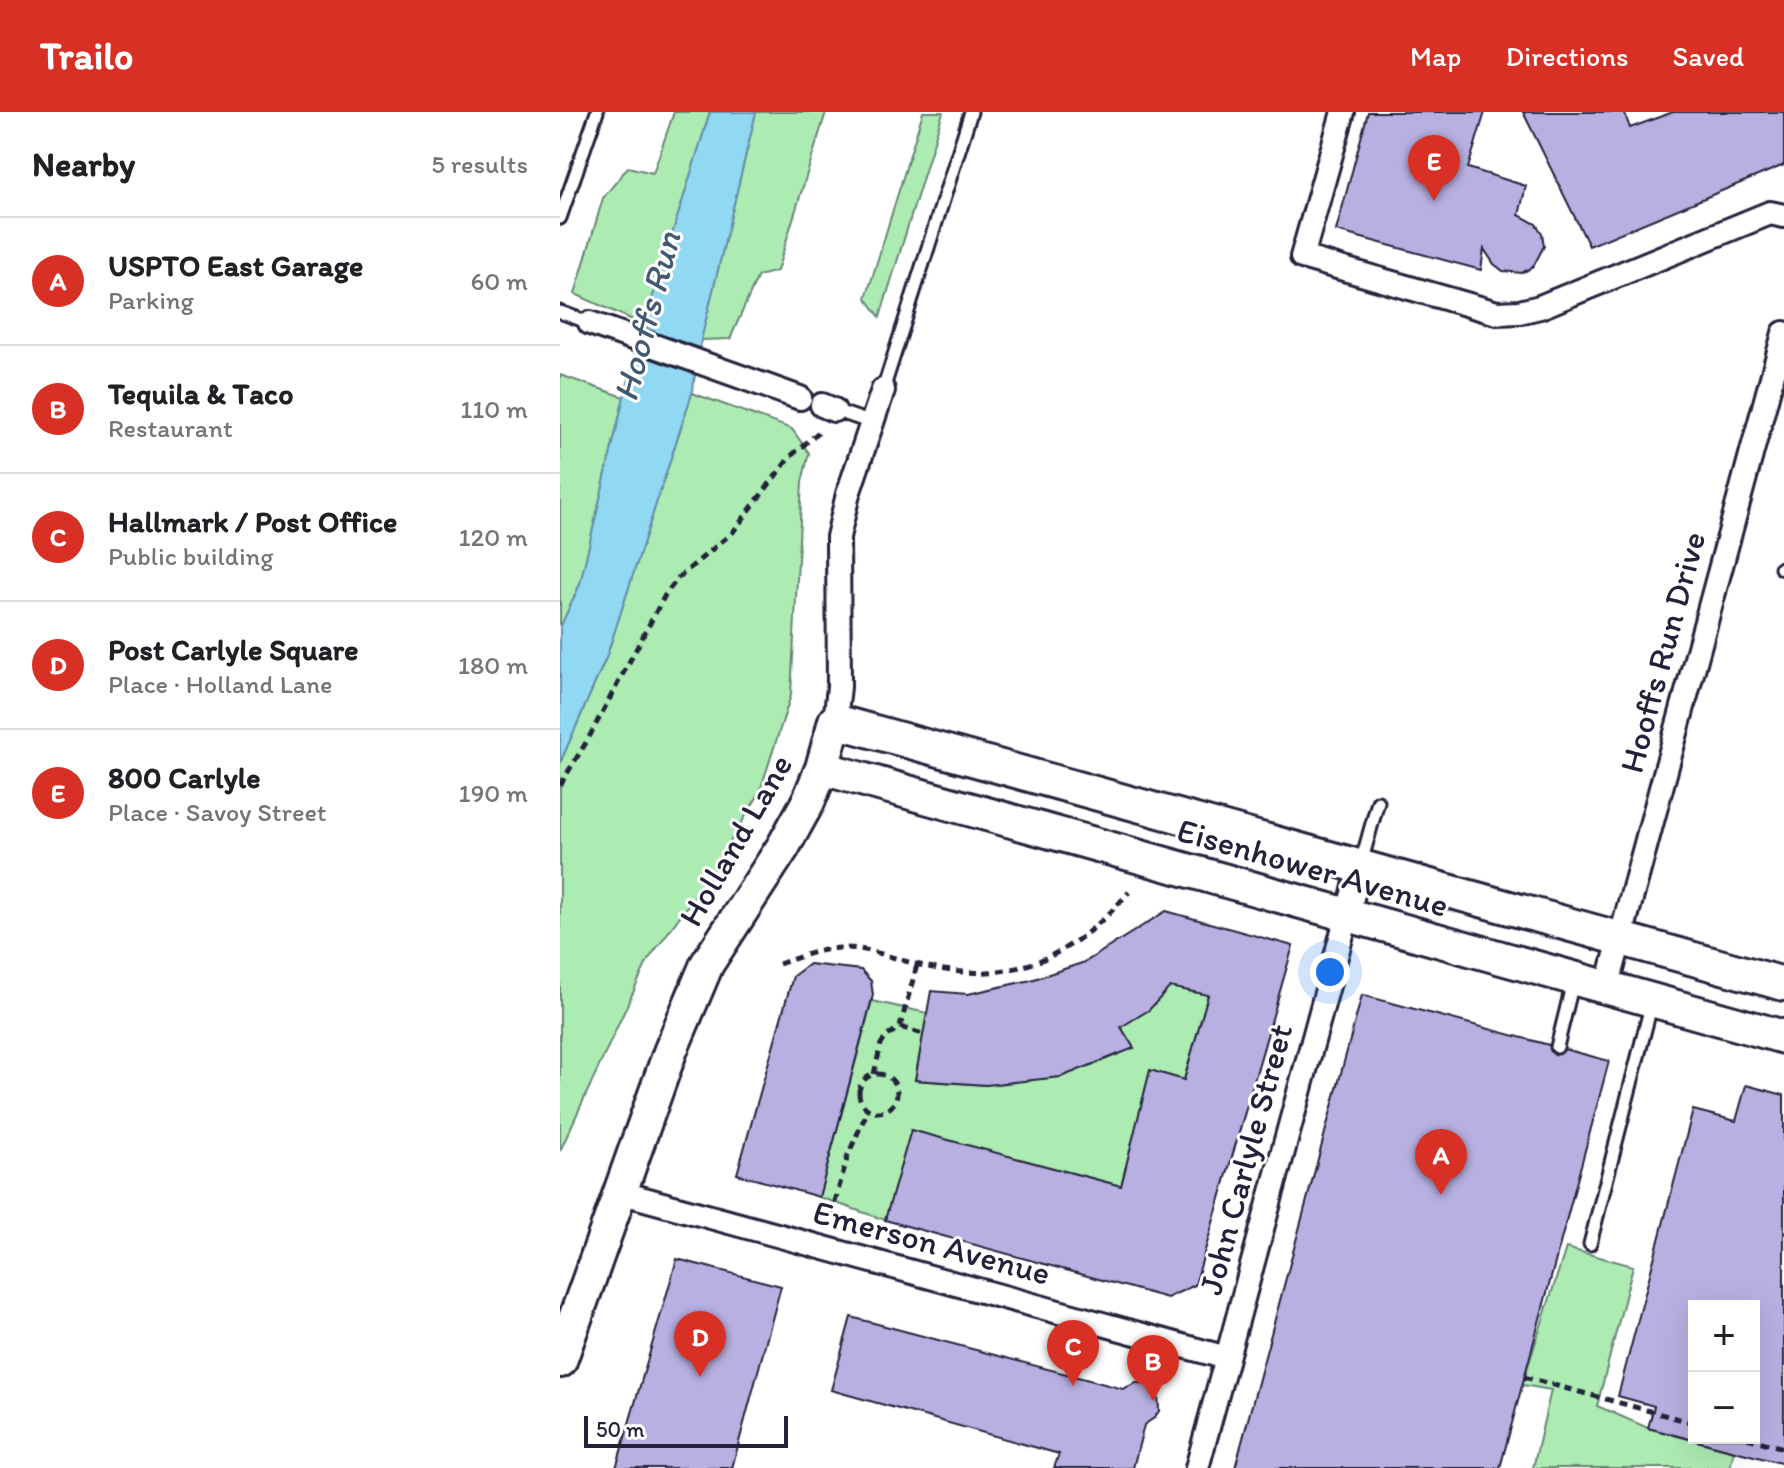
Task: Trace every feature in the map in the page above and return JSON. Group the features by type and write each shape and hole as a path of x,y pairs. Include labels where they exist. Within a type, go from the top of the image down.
{"main road":[{"name":"Eisenhower Avenue","path":"835,721 1784,984"},
{"name":"Holland Lane","path":"560,1361 670,1052 707,964 783,847 808,802 822,768 835,721"},
{"name":"Eisenhower Avenue","path":"822,768 1784,1037"}],"street":[{"path":"1343,112 1302,257 1497,313 1540,307 1770,213 1784,216"},
{"path":"590,323 800,398"},
{"name":"Hooffs Run Drive","path":"1607,988 1784,333"},
{"name":"Holland Lane","path":"835,721 839,687 838,537 848,494 883,390"},
{"name":"John Carlyle Street","path":"1197,1468 1360,868"},
{"name":"Emerson Avenue","path":"619,1192 1227,1358"}],"lane":[{"path":"560,218 597,112"},
{"name":"Holland Lane","path":"883,390 971,112"},
{"path":"560,312 590,323"},
{"path":"800,398 872,423"},
{"path":"1360,868 1378,802"},
{"path":"1557,1047 1574,979"},
{"path":"1590,1244 1652,1001"}],"path":[{"path":"560,785 665,595 678,578 733,532 790,457 815,435"},
{"path":"779,964 820,951 844,948 880,952 917,965 971,972 1032,964 1097,927 1129,892"},
{"path":"874,1074 881,1044 900,1027 917,965"},
{"path":"900,1027 923,1034"},
{"path":"874,1074 885,1075 897,1095 894,1102 886,1110 868,1110 858,1092 862,1081 874,1074"},
{"path":"831,1216 848,1155 868,1110"},
{"path":"1524,1377 1688,1421"},
{"path":"1760,1442 1784,1448"}],"green space":[{"path":"674,112 710,112 644,325 575,294 603,198 628,167 653,173"},
{"path":"756,112 826,112 777,271 758,276 730,339 701,340"},
{"path":"923,112 943,112 880,317 866,298"},
{"path":"560,375 624,397 580,584 560,628"},
{"path":"692,393 792,429 809,453 802,482 791,695 759,794 710,875 648,960 560,1151 560,763 606,658"},
{"path":"1170,987 1208,995 1184,1080 1151,1071 1121,1186 912,1131 885,1220 819,1197 872,1001 927,1013 915,1080 986,1085 1121,1027"},
{"path":"1566,1248 1633,1266 1597,1406 1648,1428 1688,1439 1688,1444 1708,1444 1734,1451 1730,1468 1533,1468 1551,1390 1522,1385"}],"water":[{"path":"710,112 756,112 701,340 692,393 606,658 560,763 560,628 580,584 624,397"}],"building":[{"path":"1368,112 1485,112 1468,168 1526,186 1519,215 1536,224 1542,233 1544,246 1533,267 1522,273 1503,271 1484,249 1481,270 1336,231"},
{"path":"1523,112 1624,112 1630,128 1673,112 1784,112 1784,165 1589,246"},
{"path":"1166,911 1293,946 1195,1285 1167,1298 885,1220 911,1130 1121,1186 1150,1070 1184,1080 1208,995 1170,987 1149,1010 1121,1027 1134,1048 1061,1077 986,1085 915,1080 931,991 968,994 1031,980 1085,962"},
{"path":"809,964 861,970 871,981 873,995 819,1197 737,1174 793,976"},
{"path":"1362,995 1609,1061 1500,1468 1235,1468"},
{"path":"1746,1085 1784,1095 1784,1464 1708,1444 1760,1444 1760,1300 1688,1300 1688,1439 1648,1428 1654,1406 1618,1396 1693,1110 1736,1121"},
{"path":"677,1259 781,1286 732,1468 616,1468"},
{"path":"851,1317 1123,1389 1145,1383 1158,1395 1159,1411 1144,1425 1133,1468 1054,1468 1059,1454 831,1390"}],"place":[{"name":"800 Carlyle","path":"1434,201"},
{"name":"USPTO East Garage","path":"1441,1195"},
{"name":"Post Carlyle Square","path":"700,1377"},
{"name":"Hallmark / Post Office","path":"1073,1386"},
{"name":"Tequila & Taco","path":"1153,1401"}],"water label":[{"name":"Hooffs Run","path":"646,316"}]}
